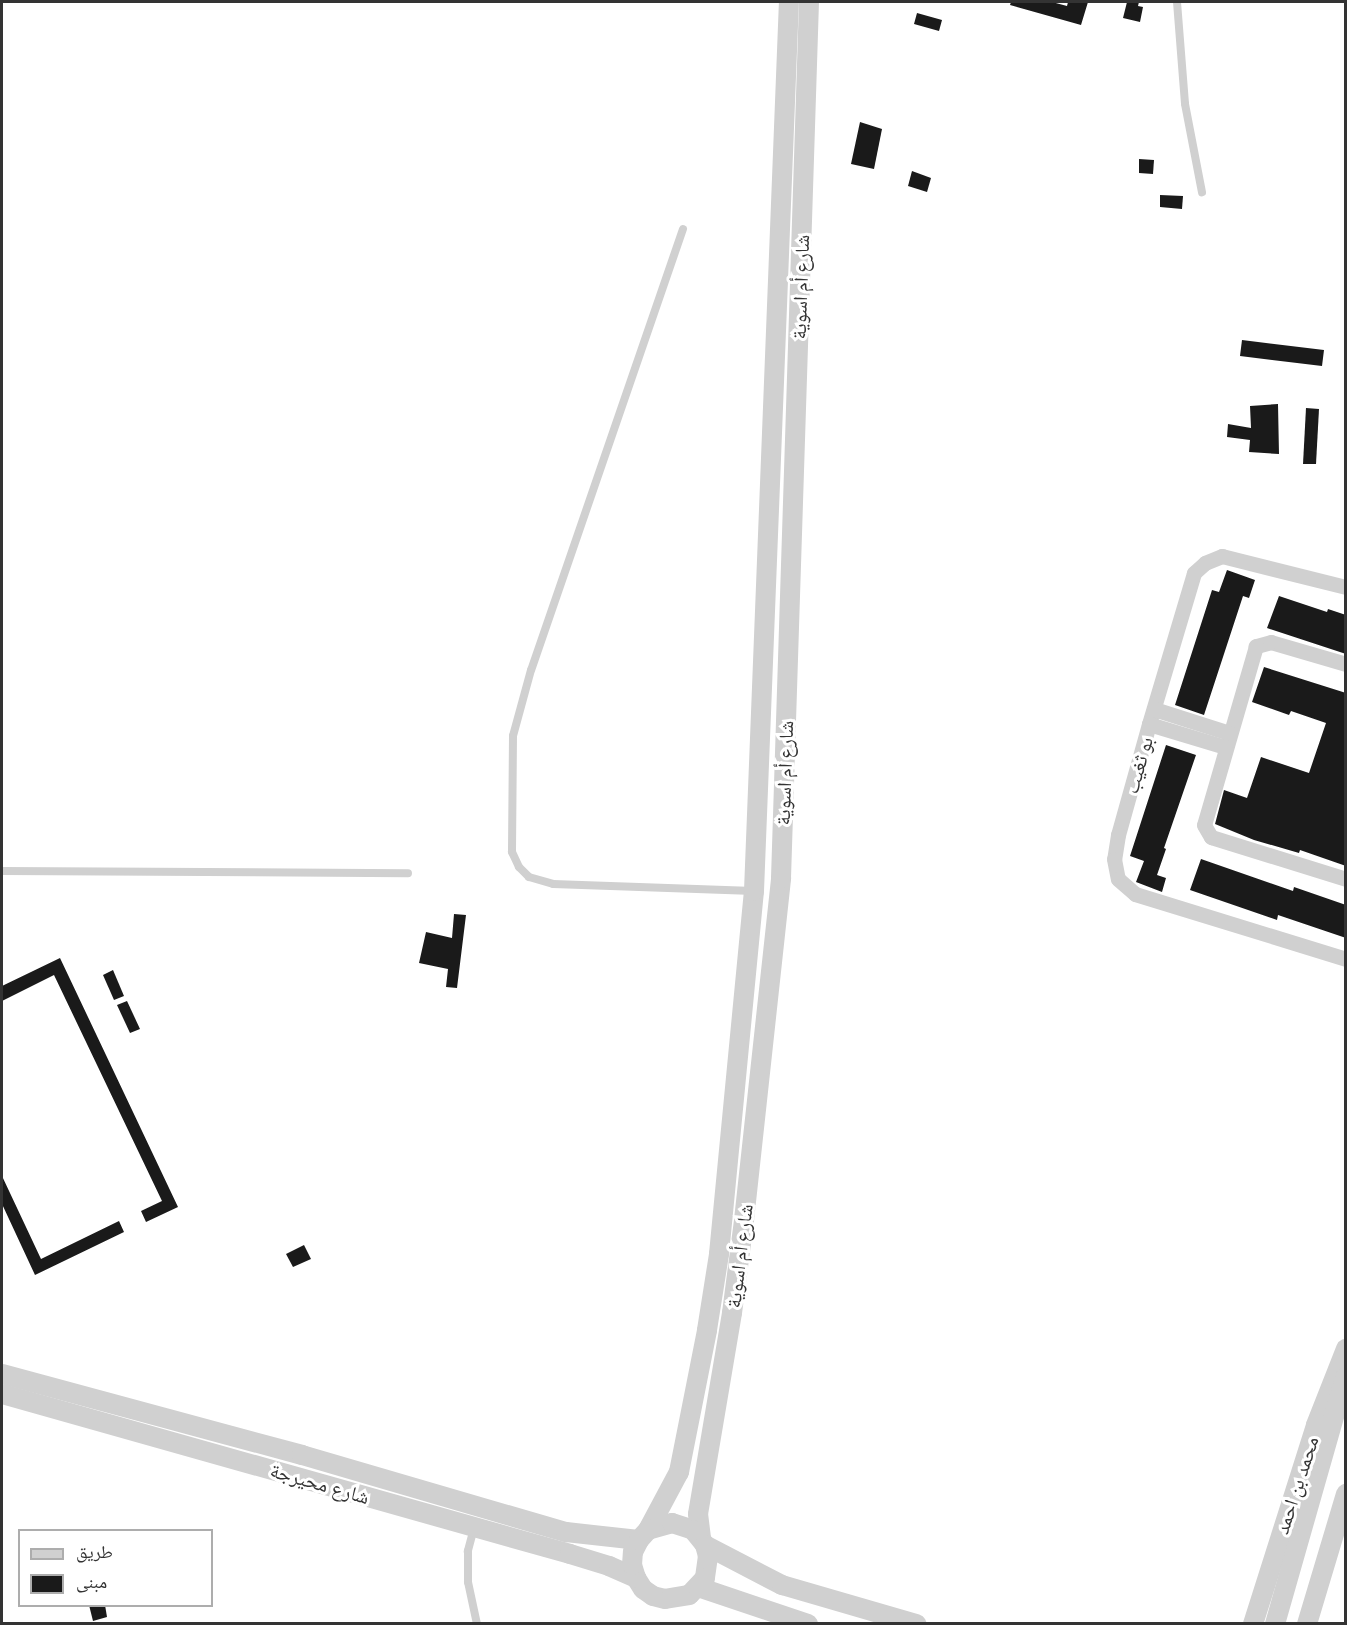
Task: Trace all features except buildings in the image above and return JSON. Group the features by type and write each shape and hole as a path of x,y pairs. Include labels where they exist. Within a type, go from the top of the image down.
{"street":[{"name":"شارع أم اسوية","path":"644,1535 679,1472 707,1330 719,1254 754,891 789,2"},
{"name":"شارع أم اسوية","path":"703,1542 698,1514 744,1220 781,878 809,2"},
{"name":"بو ثغيب","path":"1346,587 1222,556 1205,563 1194,573 1151,716 1118,835 1114,859 1118,879 1135,894 1346,959"},
{"path":"1346,664 1271,642 1261,643 1254,652 1204,820 1207,834 1346,879"},
{"path":"1151,716 1227,740"},
{"name":"محمد بن احمد","path":"1253,1623 1316,1425 1346,1349"},
{"name":"شارع محيرجة","path":"2,1374 302,1455 566,1532 644,1535"},
{"path":"1275,1623 1346,1376"},
{"name":"شارع محيرجة","path":"2,1394 609,1566 636,1578"},
{"path":"1307,1623 1346,1494"},
{"path":"703,1542 708,1567 698,1587 689,1595 665,1599 644,1589 636,1578 632,1565 633,1552 644,1535 672,1523 683,1525 703,1542 782,1585 916,1623"},
{"path":"698,1587 808,1623"},
{"path":"1246,1623 1258,1604"}],"lane":[{"path":"1177,2 1185,104 1202,192"},
{"path":"683,229 531,670 513,736 512,852 519,867 530,877 553,884 754,891"},
{"path":"2,871 408,873"},
{"path":"474,1527 468,1551 468,1582 477,1623"}]}
